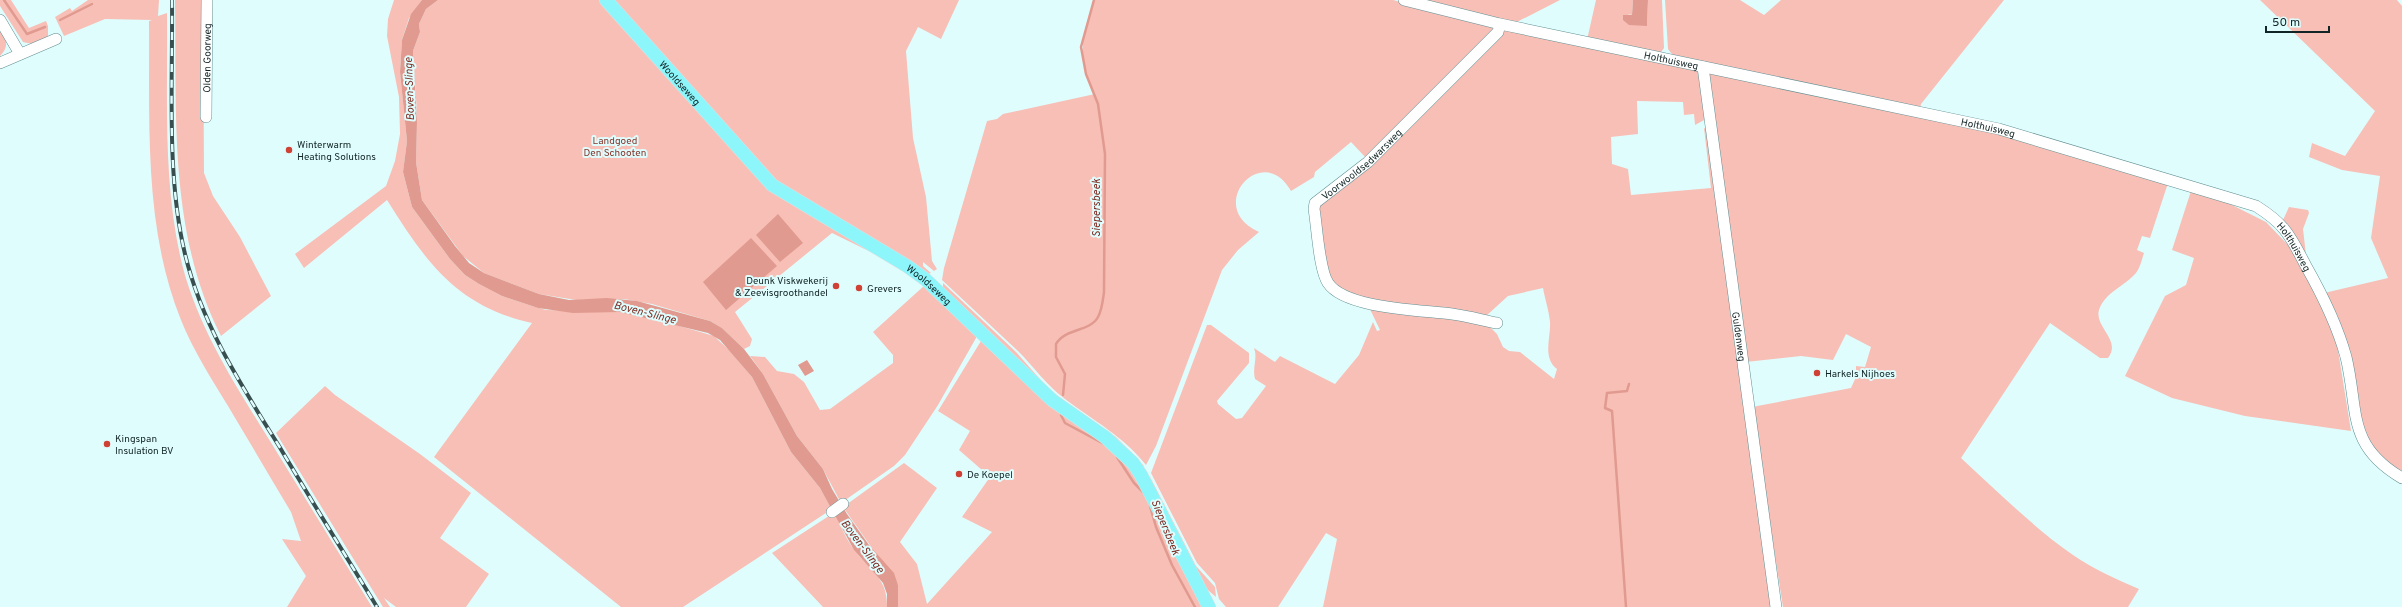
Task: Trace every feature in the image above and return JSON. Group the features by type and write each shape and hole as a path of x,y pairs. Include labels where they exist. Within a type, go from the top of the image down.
{"main road":[{"name":"Wooldseweg","path":"606,0 772,185 907,266 925,280 1052,400 1105,437 1126,455 1141,476 1209,607"}],"street":[{"name":"Olden Goorweg","path":"206,117 207,0"},
{"name":"Holthuisweg","path":"1404,0 1500,24 1999,129 2256,206 2272,216 2288,235 2330,310 2339,331 2346,360 2356,420 2364,443 2378,461 2402,478"},
{"path":"0,20 20,54"},
{"name":"Voorwooldsedwarsweg","path":"1497,323 1454,314 1371,304 1336,291 1328,283 1323,271 1314,209 1315,203 1368,162 1417,114 1498,32 1500,24"},
{"path":"0,63 56,39"},
{"name":"Guldenweg","path":"1703,66 1776,607"},
{"path":"832,512 843,504"}],"green space":[{"path":"0,0 11,0 29,28 46,21 48,26 48,37 32,44 23,42 0,6"},
{"path":"88,0 159,0 158,16 167,13 169,173 176,237 190,291 209,336 244,400 372,607 287,607 306,576 282,539 301,541 291,512 191,342 181,320 169,284 160,248 154,210 151,173 149,21 152,20 105,19 64,36 55,17 70,8 72,11"},
{"path":"175,0 203,0 204,173 213,196 240,237 271,296 221,336 204,296 192,256 184,214 176,129"},
{"path":"394,0 422,0 409,18 402,40 400,72 407,141 403,172 412,207 450,259 465,275 479,284 502,296 532,306 546,310 620,312 652,318 714,336 730,351 752,377 791,452 820,488 832,509 683,607 621,607 434,457 532,323 506,315 483,305 463,293 430,262 415,243 387,200 304,268 295,254 386,186 395,161 400,134 399,97 387,36 388,19"},
{"name":"Landgoed Den Schooten","path":"438,0 959,0 941,39 918,27 906,51 913,138 926,197 932,261 937,269 934,271 923,262 923,266 931,273 924,275 924,278 832,233 735,312 752,339 750,346 744,349 722,328 710,321 652,304 624,299 576,300 539,294 484,273 463,256 422,200 416,162 417,114 413,51 420,32 419,24 426,9"},
{"path":"1094,0 1393,0 1493,26 1494,29 1367,159 1351,142 1315,172 1314,177 1291,191 1279,177 1266,172 1254,175 1244,183 1237,195 1236,208 1243,221 1259,232 1238,250 1222,270 1156,446 1146,465 1118,437 1058,394 1018,351 942,280 944,268 987,121 997,119 1003,114 1095,94 1085,68 1083,57 1086,26"},
{"path":"1413,0 1560,0 1513,24"},
{"path":"1596,0 1633,0 1632,15 1628,14 1647,26 1648,0 1662,0 1664,48 1659,55 1587,40"},
{"path":"1665,0 1740,0 1764,15 1781,0 2004,0 1921,104 1920,108 1675,58 1668,49"},
{"path":"2260,0 2397,0 2402,6 2402,475 2371,450 2324,293 2388,278 2371,238 2380,176 2342,170 2309,157 2312,143 2345,156 2375,111"},
{"path":"0,29 4,36 6,46 0,56"},
{"path":"1506,29 1699,71 1708,118 1695,125 1694,114 1684,115 1683,102 1637,101 1638,134 1611,137 1612,164 1628,169 1631,195 1711,188 1704,128 1706,129 1774,607 1323,607 1337,539 1326,533 1278,607 1226,607 1219,599 1215,583 1197,563 1151,473 1207,325 1211,325 1249,353 1249,363 1217,401 1218,404 1236,419 1242,418 1266,386 1255,379 1254,348 1275,362 1280,356 1335,384 1359,355 1373,322 1377,331 1380,330 1368,305 1487,324 1497,334 1503,347 1509,351 1520,352 1554,379 1557,369 1552,364 1548,353 1550,322 1543,288 1508,296 1485,317 1358,298 1330,281 1317,207"},
{"path":"1713,71 2023,140 2168,183 2150,238 2142,236 2137,250 2144,253 2136,273 2106,298 2099,310 2100,322 2112,345 2108,358 2100,358 2050,323 1961,458 2058,544 2089,565 2113,578 2139,589 2128,607 1783,607 1752,407 1851,388 1856,377 1856,366 1865,367 1871,347 1846,334 1833,360 1801,356 1746,362 1707,74"},
{"path":"2191,191 2228,203 2266,222 2289,246 2326,314 2337,344 2351,431 2245,416 2172,398 2125,376 2165,296 2186,285 2194,258 2172,250"},
{"path":"2289,207 2308,210 2309,213 2303,229 2306,255 2283,220"},
{"path":"943,283 1016,352 1046,386 1064,401 1116,437 1144,466 1139,467 1067,408 943,292"},
{"path":"925,285 976,335 976,338 938,405 905,455 894,466 841,503 823,469 797,436 763,374 750,356 765,357 777,371 794,374 804,382 820,410 830,409 893,363 893,355 873,332"},
{"path":"981,341 1106,442 1130,466 1205,607 898,607 898,585 843,507 904,463 937,488 900,542 917,564 927,604 992,532 962,517 990,477 959,450 970,431 938,411"},
{"path":"325,386 335,395 420,454 471,493 440,538 489,574 466,607 396,607 384,598 390,607 383,607 276,433"},
{"path":"1150,477 1196,566 1215,587 1216,597 1202,585 1148,479"},
{"path":"835,512 850,544 881,581 884,588 887,607 823,607 772,553"}],"water":[{"name":"Boven-Slinge","path":"422,0 438,0 426,9 419,24 420,32 413,51 417,122 416,162 422,200 455,246 469,263 484,273 539,294 569,300 607,298 637,301 710,321 722,328 744,349 763,374 797,436 823,469 832,489 847,514 869,545 894,573 898,585 898,607 887,607 887,594 883,583 854,550 820,488 791,452 752,377 720,340 708,333 620,312 573,313 538,308 502,296 479,284 465,275 450,259 412,207 403,172 407,141 400,72 402,40 411,14"},
{"path":"1633,0 1648,0 1647,26 1629,25 1623,20 1623,15 1632,15"},
{"path":"778,214 803,243 780,262 756,235"},
{"path":"751,238 777,266 726,310 703,282"},
{"path":"807,360 814,371 805,376 798,365"}],"waterway":[{"path":"4,0 27,34 45,27"},
{"name":"Siepersbeek","path":"1063,395 1065,374 1056,357 1056,344 1065,335 1084,328 1094,322 1098,317 1104,292 1105,154 1098,104 1086,74 1081,47 1094,0"},
{"path":"60,20 92,4"},
{"path":"1626,607 1612,411 1605,408 1607,393 1627,391 1629,384"},
{"name":"Siepersbeek","path":"1061,415 1065,423 1104,444"},
{"name":"Siepersbeek","path":"1117,457 1134,483 1144,493"},
{"name":"Siepersbeek","path":"1150,506 1156,527 1172,565 1195,607"}],"railway":[{"path":"172,0 172,128 175,193 179,224 192,280 212,330 237,377 377,607"}],"place":[{"name":"Winterwarm Heating Solutions","path":"289,150"},
{"name":"Deunk Viskwekerij & Zeevisgroothandel","path":"836,286"},
{"name":"Grevers","path":"859,288"},
{"name":"Harkels Nijhoes","path":"1817,373"},
{"name":"Kingspan Insulation BV","path":"107,444"},
{"name":"De Koepel","path":"959,474"}]}
